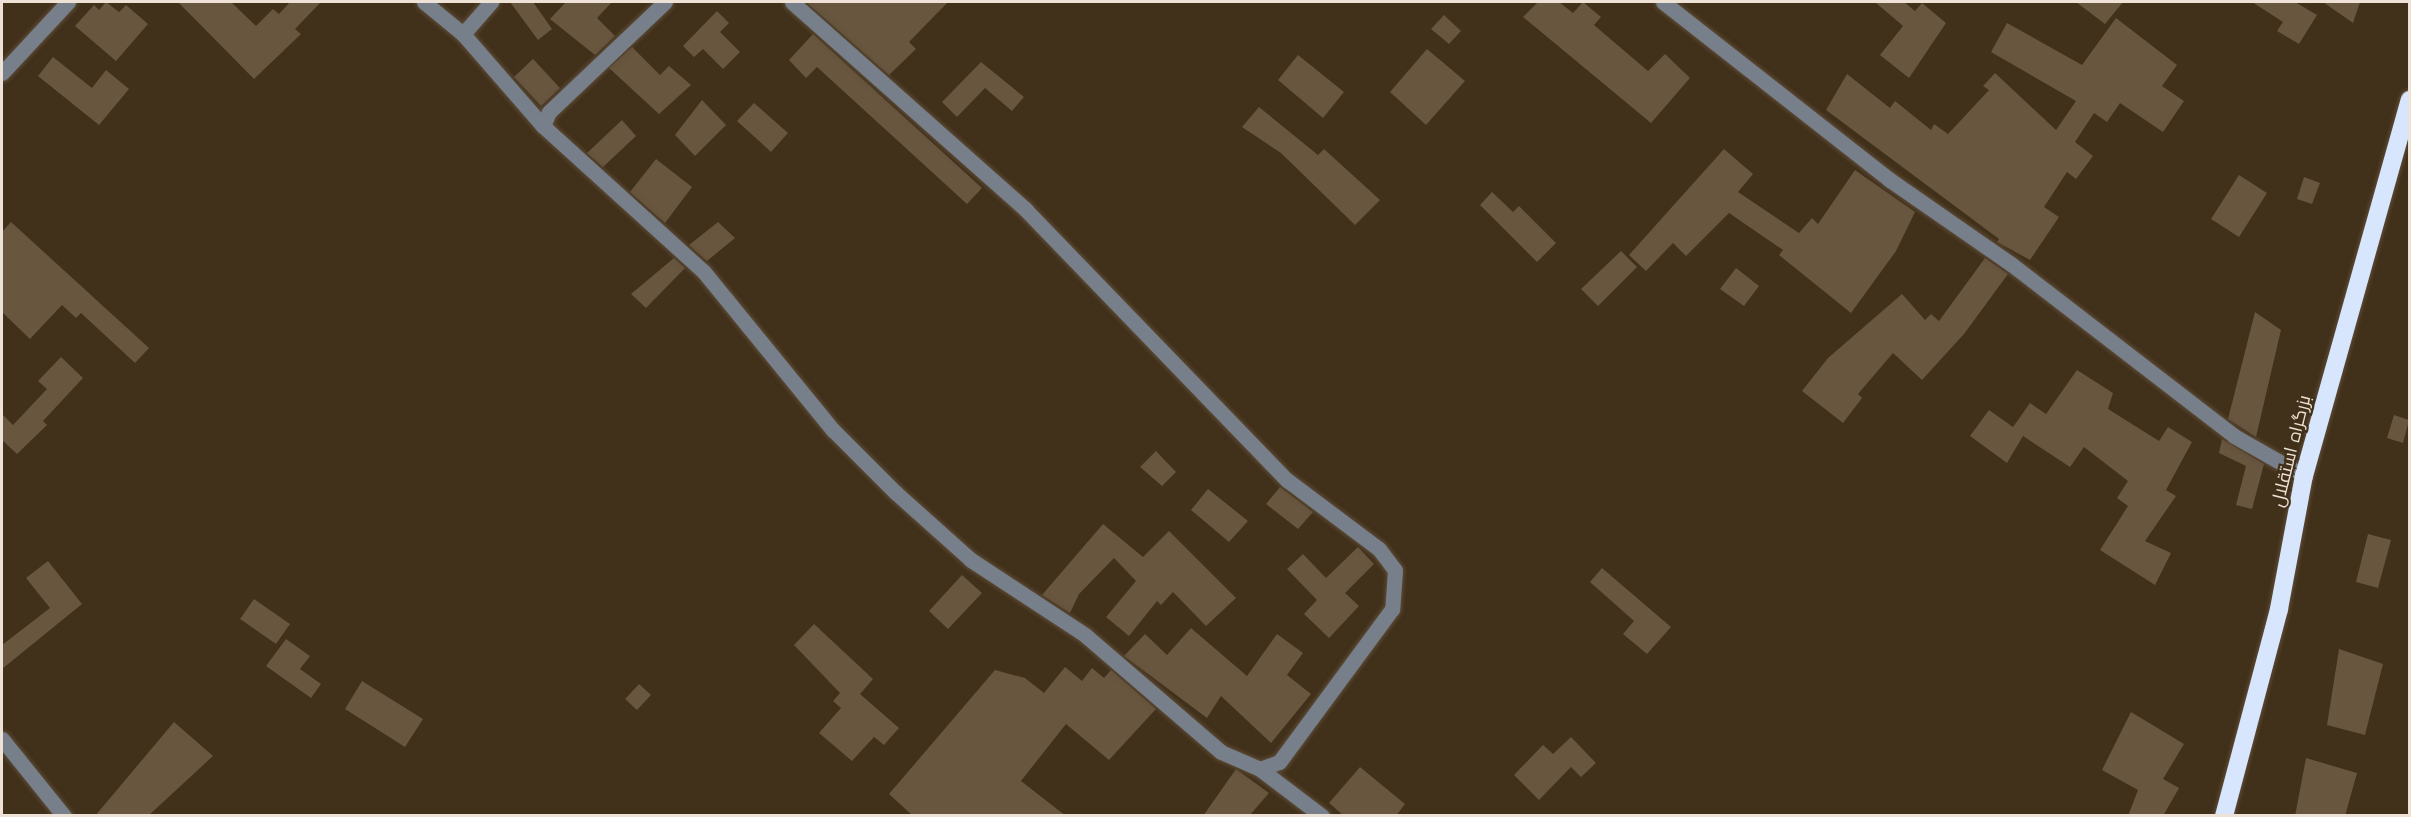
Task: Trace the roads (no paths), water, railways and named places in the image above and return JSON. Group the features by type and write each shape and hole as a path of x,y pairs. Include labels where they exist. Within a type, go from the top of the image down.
{"highway":[{"name":"بزرگراه استقلال","path":"2224,816 2279,609 2304,476 2409,100"}],"street":[{"path":"2,73 68,2"},
{"path":"424,2 463,34 543,126 704,272 833,430 962,553 1085,635 1221,752 1260,769 1322,816"},
{"path":"463,34 491,2"},
{"path":"543,126 549,112 665,2"},
{"path":"792,2 1025,209 1287,480 1378,549 1395,570 1392,609 1279,762 1260,769"},
{"path":"1663,2 1881,173 2011,264 2234,436 2304,476"},
{"path":"2,740 64,816"}]}
